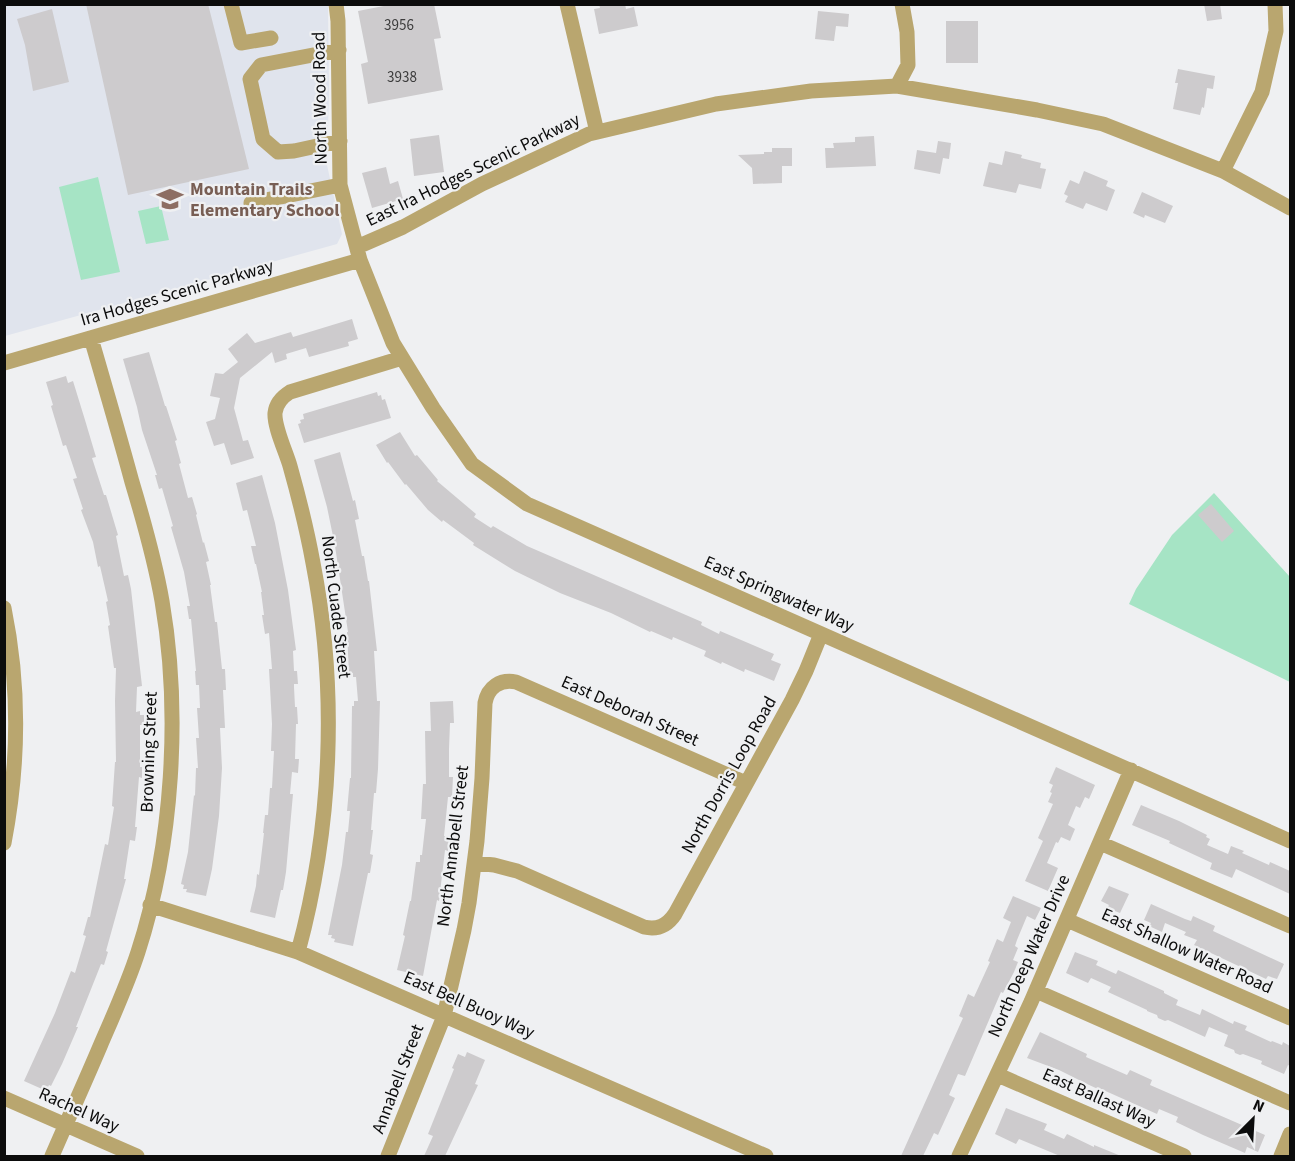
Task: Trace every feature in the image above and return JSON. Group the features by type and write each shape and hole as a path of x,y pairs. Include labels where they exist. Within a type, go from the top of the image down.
{"street":[{"path":"231,4 241,43 271,38"},
{"name":"North Wood Road","path":"336,4 339,50 340,185 359,254"},
{"path":"567,4 597,132"},
{"path":"897,86 908,65 907,32 902,4"},
{"path":"1223,171 1262,92 1276,31 1275,4"},
{"path":"339,50 261,65 250,80 263,139 278,152 294,151 340,141"},
{"name":"East Ira Hodges Scenic Parkway","path":"359,254 482,184 589,134 716,104 811,91 897,86 1103,124 1223,171 1290,208"},
{"path":"251,203 340,185"},
{"name":"Ira Hodges Scenic Parkway","path":"4,363 359,254"},
{"name":"East Springwater Way","path":"359,254 393,343 433,408 472,464 527,504 1290,841"},
{"name":"Browning Street","path":"52,1156 129,980 139,951 162,846 169,778 171,711 169,654 162,601 152,551 91,338"},
{"name":"North Cuade Street","path":"298,952 312,895 321,841 327,741 327,679 314,570 300,502 276,423 276,410 281,399 290,392 402,358"},
{"path":"4,608 14,674 16,724 14,783 4,843"},
{"name":"North Dorris Loop Road","path":"475,863 501,866 517,871 644,927 659,927 668,922 675,914 792,700 820,634"},
{"name":"East Deborah Street","path":"497,684 503,681 516,682 746,783"},
{"name":"North Annabell Street","path":"444,1016 464,930 475,863 485,703 488,692 497,684"},
{"name":"North Deep Water Drive","path":"960,1156 1036,991 1131,770"},
{"path":"1100,843 1290,926"},
{"name":"East Bell Buoy Way","path":"150,905 298,952 766,1156"},
{"name":"East Shallow Water Road","path":"1067,920 1290,1018"},
{"path":"1036,991 1290,1103"},
{"name":"Annabell Street","path":"388,1156 444,1016"},
{"name":"East Ballast Way","path":"998,1075 1184,1156"},
{"name":"Rachel Way","path":"4,1098 137,1156"},
{"path":"1281,1156 1290,1134"}],"shaded area":[{"name":"Mountain Trails Elementary School","path":"5,5 328,5 327,165 342,234 337,244 5,336"}],"green space":[{"path":"98,177 120,272 81,280 59,187"},
{"path":"161,206 169,240 146,244 138,211"},
{"path":"1214,493 1290,577 1290,682 1129,604 1136,589 1172,535"}],"building":[{"path":"86,4 208,4 249,169 128,195"},
{"path":"394,4 434,4 441,38 434,39 443,90 368,104 361,64 368,62 358,11"},
{"path":"599,4 625,4 626,9 634,7 638,26 599,34 594,9 600,8"},
{"path":"1204,4 1220,4 1222,19 1207,21"},
{"path":"52,9 69,82 33,91 25,45 17,19"},
{"path":"818,11 849,14 848,27 836,26 834,41 815,39"},
{"path":"946,21 978,21 978,63 946,63"},
{"path":"1178,69 1215,76 1213,89 1207,88 1204,108 1202,107 1200,115 1173,109"},
{"path":"439,135 444,172 414,176 410,139"},
{"path":"874,136 876,166 826,168 825,148 834,148 833,143 855,142 855,137"},
{"path":"938,141 951,143 949,159 943,158 940,174 914,169 917,150 936,153"},
{"path":"772,148 792,148 792,166 782,166 782,183 753,184 752,168 738,155 764,154 764,152 772,152"},
{"path":"1005,151 1041,163 1040,168 1046,169 1041,189 1019,184 1016,193 983,186 989,162 1002,165"},
{"path":"386,167 390,184 398,181 403,199 372,208 362,173"},
{"path":"1084,171 1108,181 1106,186 1115,190 1107,211 1086,203 1083,209 1065,202 1068,196 1064,194 1070,180 1079,184"},
{"path":"1142,192 1173,206 1165,223 1133,213"},
{"path":"352,319 358,339 348,342 349,346 309,357 306,348 286,354 287,359 275,363 272,352 240,378 234,408 243,441 248,440 254,458 231,465 224,443 214,446 206,422 215,419 220,398 210,396 215,373 223,374 238,362 228,349 247,333 255,343 291,332 293,337"},
{"path":"149,352 177,440 175,441 181,463 179,464 188,498 192,497 209,561 206,562 215,622 217,622 222,669 225,669 226,690 223,690 225,728 220,728 222,768 219,816 206,896 186,892 187,889 183,889 184,885 181,884 188,852 195,796 196,768 198,768 196,738 199,738 197,708 200,708 191,619 189,619 187,606 190,606 184,572 171,527 173,526 162,488 159,489 155,475 157,475 123,359"},
{"path":"66,376 68,383 73,381 96,457 92,458 118,535 116,536 124,576 128,575 142,686 137,687 136,712 140,711 140,715 144,715 144,725 140,725 142,778 139,777 135,841 130,840 124,879 126,879 106,951 108,952 104,965 101,964 62,1064 51,1086 44,1086 42,1089 24,1081 71,971 75,973 86,936 83,935 88,917 90,917 105,844 108,845 114,807 112,806 116,762 116,668 114,668 108,626 110,625 106,602 108,601 100,566 98,567 93,542 73,479 77,478 66,445 63,446 46,382"},
{"path":"377,392 378,396 381,395 382,400 385,399 391,418 304,443 298,424 304,419 303,414"},
{"path":"400,432 415,456 417,455 437,481 476,514 474,517 527,546 702,622 701,625 719,634 720,631 774,654 771,660 781,664 774,681 745,669 744,672 722,662 721,664 704,656 706,651 673,637 672,640 650,632 611,613 560,593 515,571 473,545 474,543 428,510 387,463 376,445"},
{"path":"340,452 353,501 355,500 359,519 355,520 369,581 377,651 374,651 377,701 380,701 378,769 371,830 373,830 370,854 373,855 353,946 334,942 332,935 328,935 346,832 348,832 352,706 354,706 354,701 358,701 356,677 353,677 353,673 349,674 348,632 335,546 314,460"},
{"path":"262,475 275,523 288,590 296,650 293,651 294,671 297,671 298,684 294,684 294,687 298,724 296,724 295,759 299,759 298,773 292,772 290,794 293,794 286,872 275,918 250,912 257,874 259,875 265,815 268,815 270,788 272,788 274,751 271,751 269,669 272,669 269,633 265,634 262,615 264,615 262,592 251,546 256,546 247,510 243,511 236,483"},
{"path":"1211,504 1234,531 1222,542 1198,515"},
{"path":"453,701 454,723 450,723 449,749 449,777 453,777 452,797 448,797 444,836 449,836 448,851 445,850 439,901 437,900 423,976 397,970 405,936 403,935 411,901 416,862 420,862 420,855 422,855 426,819 421,819 423,784 426,784 425,731 431,731 430,702"},
{"path":"1056,767 1095,785 1089,799 1085,797 1080,808 1076,806 1068,825 1075,829 1070,841 1061,837 1058,843 1056,842 1047,863 1058,868 1048,891 1025,881 1043,841 1038,838 1053,804 1048,802 1053,785 1049,783"},
{"path":"1141,805 1207,835 1206,837 1210,839 1207,845 1228,854 1231,846 1269,865 1270,862 1290,871 1290,894 1236,869 1232,878 1210,869 1212,863 1169,843 1170,841 1132,825"},
{"path":"1109,886 1129,894 1120,913 1107,908 1109,905 1101,901"},
{"path":"1013,896 1041,908 1035,920 1027,916 1015,946 1018,948 1013,960 1018,962 1014,972 1003,993 1001,992 965,1076 958,1074 949,1095 955,1098 938,1135 934,1133 923,1156 901,1156 963,1018 959,1016 968,994 974,997 990,962 988,961 997,939 1003,942 1011,922 1003,918"},
{"path":"1151,904 1191,921 1193,916 1215,926 1213,931 1284,964 1277,979 1268,976 1266,979 1194,945 1197,940 1184,935 1186,932 1165,923 1162,932 1149,926 1151,923 1144,920"},
{"path":"1075,952 1098,961 1096,965 1116,974 1118,970 1164,991 1178,1000 1176,1005 1200,1015 1202,1009 1233,1024 1234,1021 1247,1026 1245,1030 1271,1042 1282,1045 1283,1042 1290,1046 1290,1066 1288,1065 1284,1074 1261,1064 1262,1061 1240,1055 1224,1046 1228,1035 1209,1027 1205,1037 1168,1020 1158,1018 1157,1015 1108,992 1111,987 1091,978 1088,983 1066,973"},
{"path":"1040,1032 1087,1054 1086,1057 1127,1075 1130,1070 1152,1080 1150,1085 1265,1135 1258,1152 1247,1147 1245,1153 1176,1122 1178,1117 1159,1109 1157,1114 1027,1058"},
{"path":"467,1052 485,1060 475,1084 478,1085 445,1156 424,1156 433,1136 428,1134 454,1069 452,1068 458,1054 465,1057"},
{"path":"1006,1108 1047,1124 1044,1130 1064,1139 1067,1134 1094,1147 1094,1145 1121,1156 1060,1156 1019,1139 1016,1144 995,1134"}],"place":[{"name":"Mountain Trails Elementary School","path":"170,199"}]}
